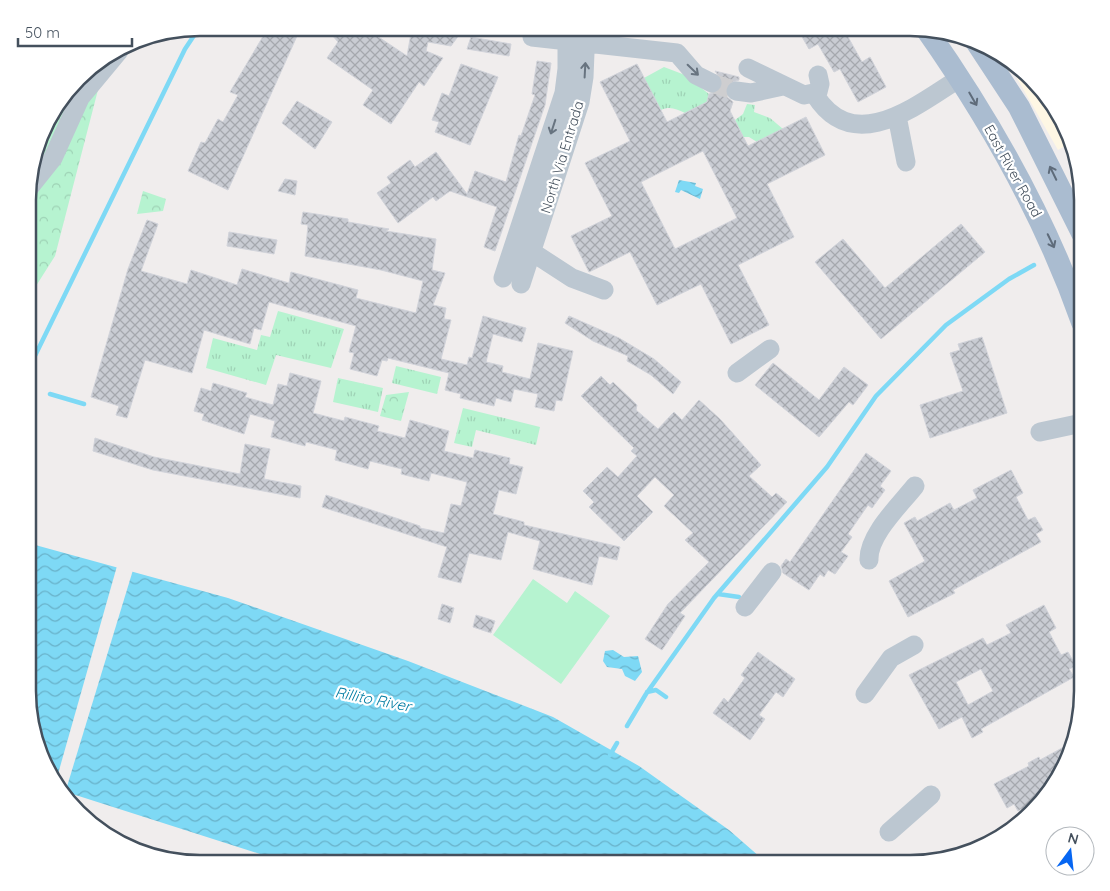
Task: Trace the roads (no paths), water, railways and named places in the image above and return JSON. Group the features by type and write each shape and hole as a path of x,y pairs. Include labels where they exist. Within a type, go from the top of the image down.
{"main road":[{"name":"East River Road","path":"932,38 960,78 1043,226 1062,266 1074,299"},
{"path":"984,54 1019,107 1074,217"}],"street":[{"name":"North Via Entrada","path":"503,278 564,93 567,69 567,37"},
{"name":"North Via Entrada","path":"521,284 580,102 584,77 586,37"},
{"path":"596,37 677,53 696,75 712,83"},
{"path":"39,176 53,158 80,98 107,66"},
{"path":"748,68 804,95 815,95"},
{"path":"815,95 820,89 818,75"},
{"path":"815,95 826,110 848,121 864,125 884,122 897,116 960,78"},
{"path":"736,91 751,93 782,86"},
{"path":"897,116 906,162"},
{"path":"532,252 572,278 604,290"},
{"path":"737,373 770,349"},
{"path":"1040,432 1074,425"},
{"path":"870,560 869,549 875,536 915,486"},
{"path":"745,607 772,572"},
{"path":"865,694 891,658 914,645"},
{"path":"888,832 932,795"}],"water":[{"path":"679,180 696,183 695,186 703,189 700,199 681,190 679,193 675,192"},
{"name":"Rillito River","path":"37,545 228,598 408,661 553,717 639,766 729,830 758,855 260,854 73,794 70,791 53,763 39,723 37,702"},
{"path":"613,650 624,657 638,656 642,672 635,681 625,676 622,669 607,667 603,661 605,651"}],"waterway":[{"path":"36,353 185,49 193,37"},
{"path":"627,726 646,694 714,598 827,467 876,396 946,325 1009,279 1034,265"},
{"path":"50,394 84,404"},
{"path":"718,594 739,597"},
{"path":"647,692 656,690 666,697"},
{"path":"610,755 617,743"}],"tunnel":[{"path":"712,83 736,91"}]}
